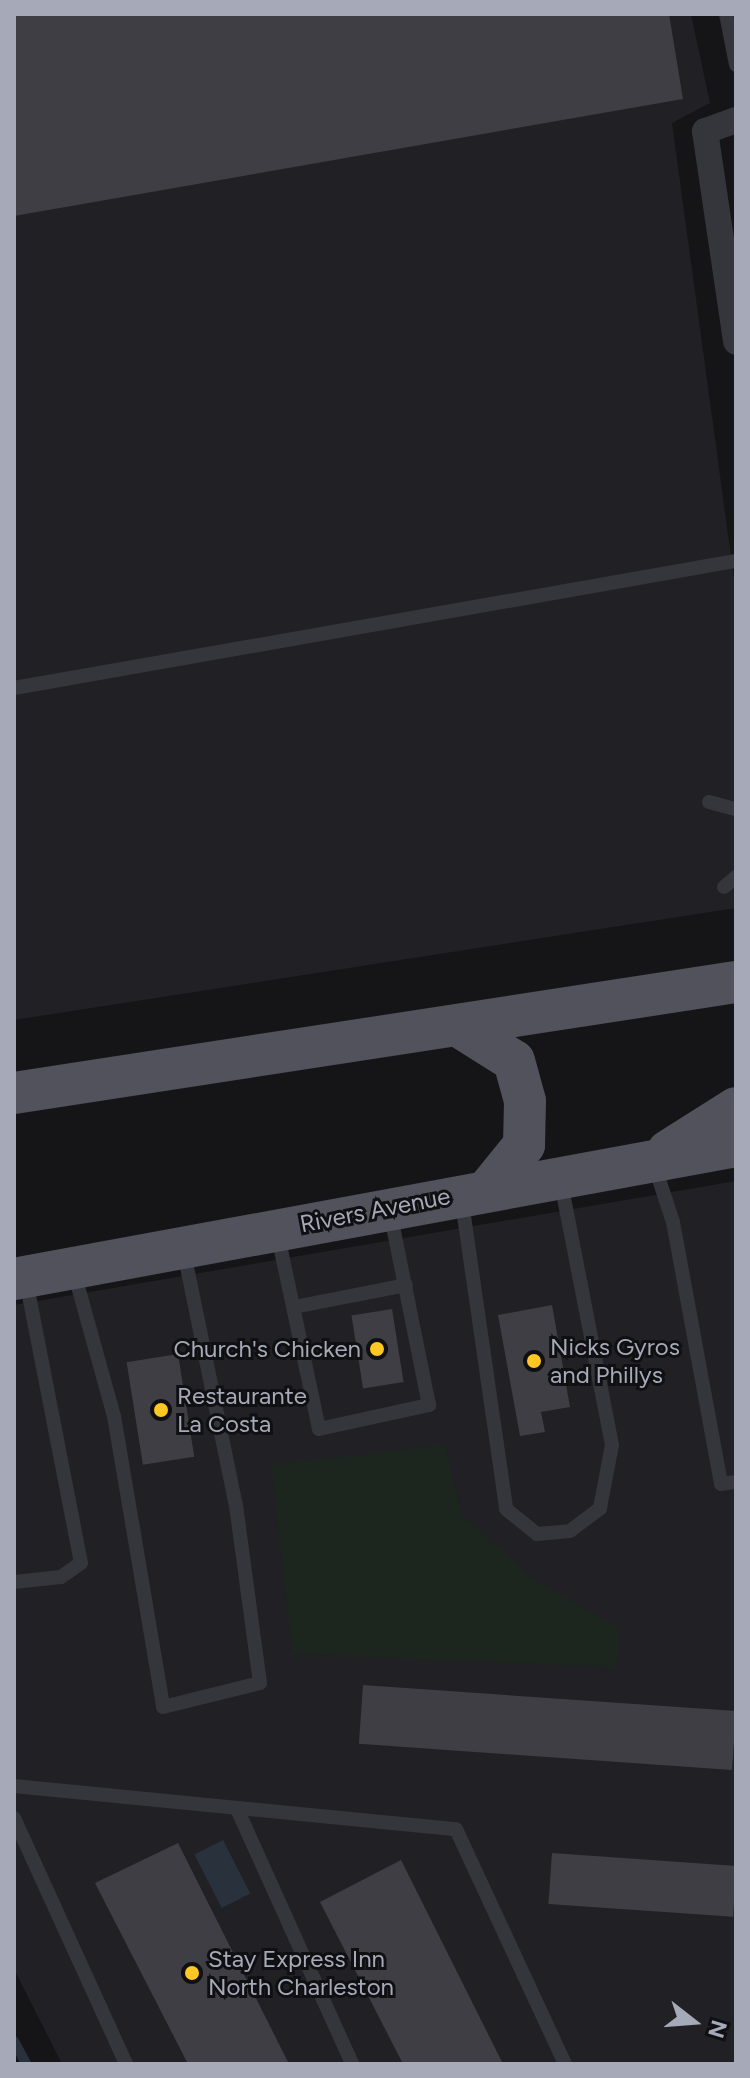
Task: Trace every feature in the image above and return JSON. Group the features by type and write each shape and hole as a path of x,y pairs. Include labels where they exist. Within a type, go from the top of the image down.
{"main road":[{"path":"14,1093 463,1029 736,982"},
{"path":"463,1029 514,1061 525,1101 524,1145 475,1191"},
{"path":"653,1160 736,1108"},
{"name":"Rivers Avenue","path":"20,1278 475,1191 736,1146"}],"street":[{"path":"736,120 705,131 736,342"}],"lane":[{"path":"726,14 736,65"},
{"path":"14,688 736,561"},
{"path":"709,802 736,809"},
{"path":"724,887 736,877"},
{"path":"653,1160 673,1222 721,1484 736,1482"},
{"path":"475,1191 506,1509 537,1534 570,1531 600,1508 612,1474 560,1176"},
{"path":"276,1229 319,1429 429,1405 389,1207"},
{"path":"72,1267 114,1416 163,1707 260,1683 236,1506 183,1246"},
{"path":"14,1582 61,1577 81,1563 20,1278"},
{"path":"294,1307 406,1285"},
{"path":"14,1786 238,1811 456,1829 565,2064"},
{"path":"238,1811 352,2064"},
{"path":"14,1818 126,2064"}],"shaded area":[{"path":"14,14 691,14 710,103 672,123 736,593 736,908 14,1020"},
{"path":"736,1181 736,2064 62,2064 14,1969 14,1305"},
{"path":"445,1444 462,1515 536,1580 620,1629 617,1667 292,1654 271,1465"},
{"path":"223,1840 250,1893 222,1908 194,1855"}],"building":[{"path":"14,14 669,14 683,99 14,216"},
{"name":"Nicks Gyros and Phillys","path":"552,1305 570,1407 541,1412 545,1432 520,1436 498,1315"},
{"name":"Church's Chicken","path":"392,1309 404,1382 363,1389 352,1315"},
{"name":"Restaurante La Costa","path":"178,1354 194,1457 143,1465 127,1362"},
{"path":"363,1685 736,1711 732,1770 359,1744"},
{"name":"Stay Express Inn North Charleston","path":"178,1843 289,2064 188,2064 95,1883"},
{"path":"552,1853 736,1866 733,1917 548,1904"},
{"path":"401,1860 503,2064 403,2064 320,1902"}],"waterway":[{"path":"14,2041 26,2064"}],"place":[{"name":"Church's Chicken","path":"377,1349"},
{"name":"Nicks Gyros and Phillys","path":"534,1361"},
{"name":"Restaurante La Costa","path":"161,1410"},
{"name":"Stay Express Inn North Charleston","path":"192,1973"}]}
